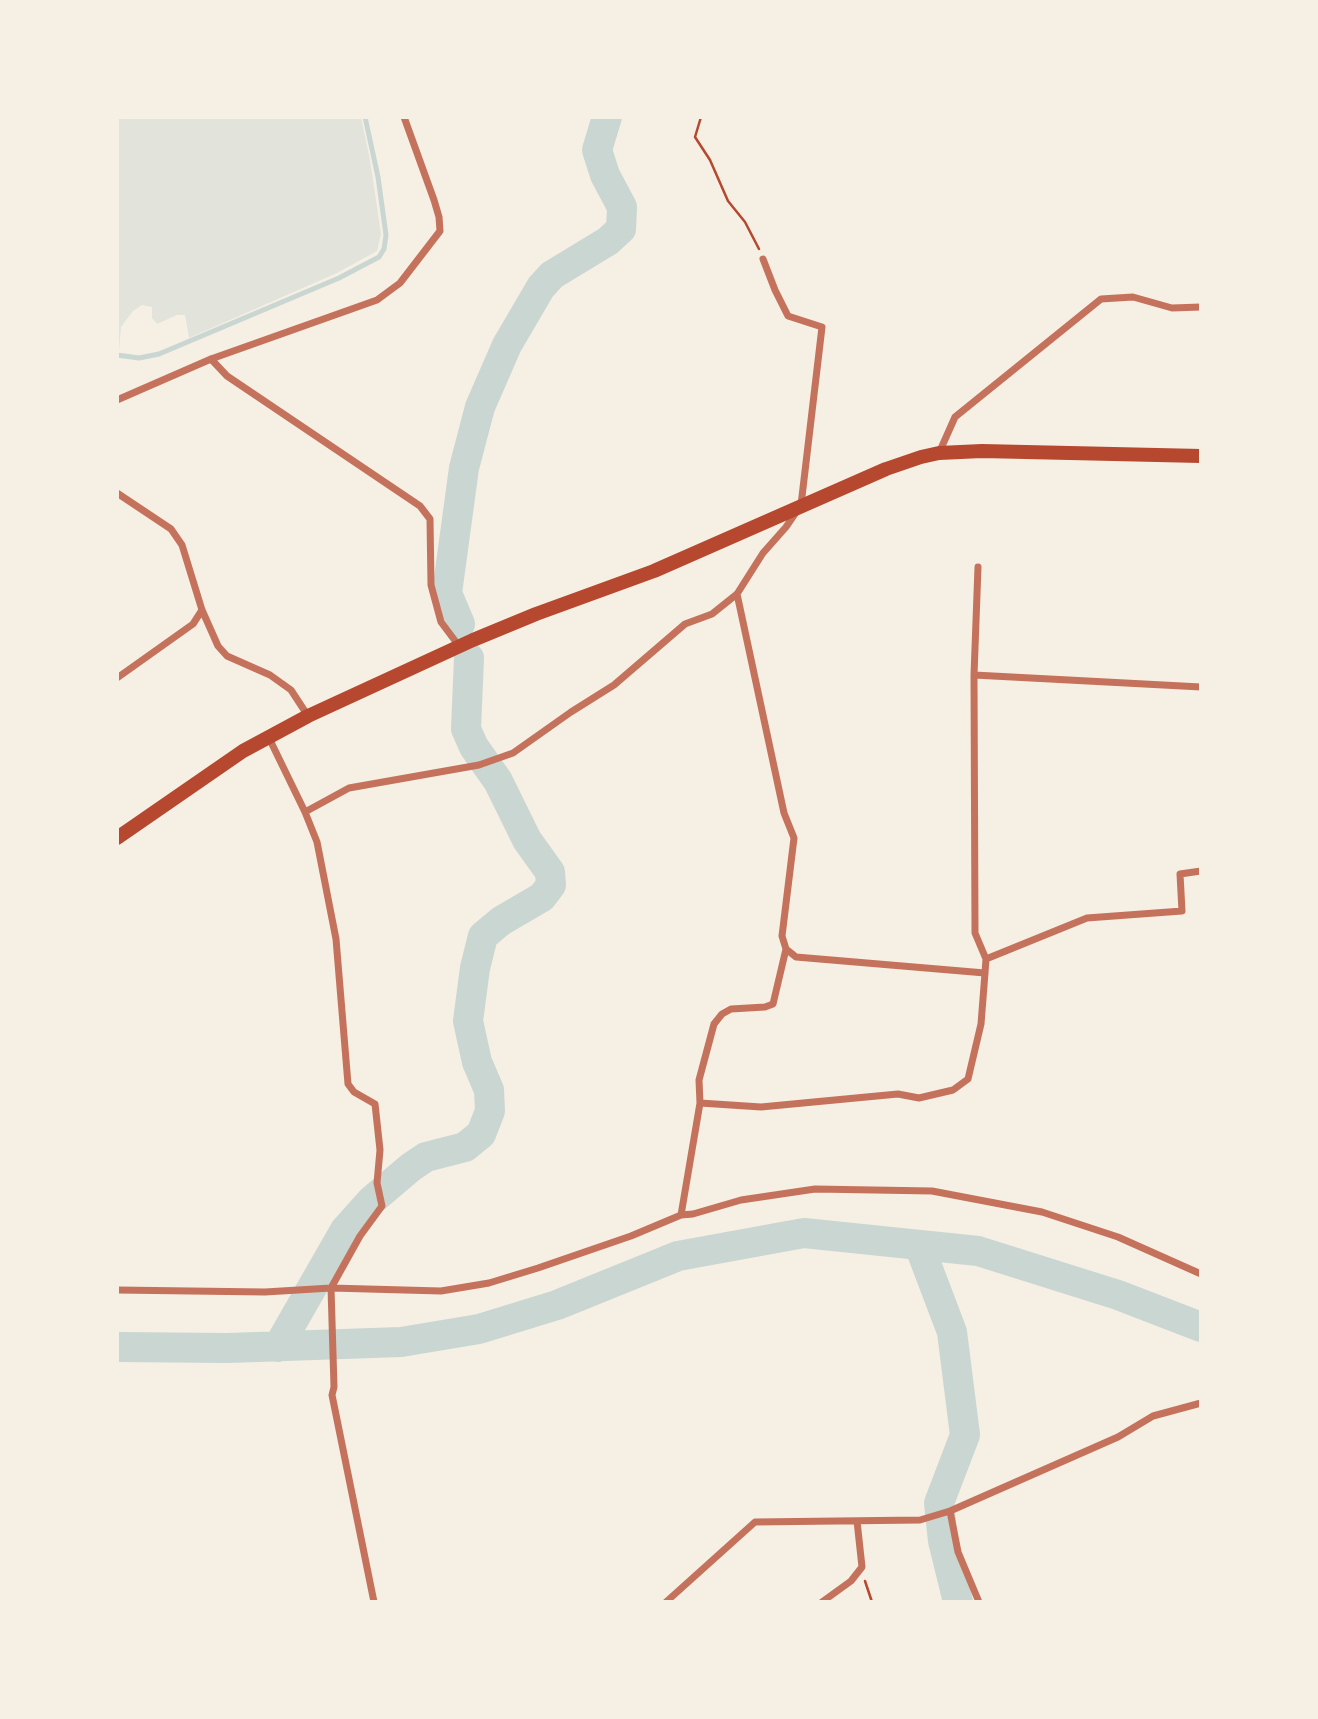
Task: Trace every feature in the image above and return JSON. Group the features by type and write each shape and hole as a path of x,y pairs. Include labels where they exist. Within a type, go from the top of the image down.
{"main road":[{"path":"117,838 243,751 308,716 458,646 654,571 886,469 939,453 982,451 1201,456"}],"street":[{"path":"117,400 211,359 377,300 400,284 440,231 434,200 404,117"},
{"path":"305,812 349,788 479,765 513,753 614,685 685,624 712,614 737,594 763,553 801,505 822,327 788,316 763,258"},
{"path":"939,453 955,417 1101,299 1133,297 1172,308 1201,307"},
{"path":"211,359 227,376 420,506 430,519 430,585 441,622 458,646"},
{"path":"117,493 172,529 181,545 202,610 218,646 227,656 270,676 291,690 308,716"},
{"path":"700,1104 761,1107 898,1094 919,1098 953,1090 968,1079 981,1024 986,958 975,933 974,675 978,566"},
{"path":"681,1215 700,1104 699,1080 714,1024 722,1014 731,1009 774,1004 786,949 782,936 794,838 784,813 737,594"},
{"path":"117,678 193,624 202,610"},
{"path":"974,675 1201,687"},
{"path":"269,738 317,842 336,939 348,1084 354,1092 374,1104 380,1150 377,1183 382,1206 360,1236 331,1288 332,1395 374,1602"},
{"path":"986,958 1087,918 1182,911 1180,873 1201,871"},
{"path":"786,949 796,957 985,973"},
{"path":"117,1290 265,1292 331,1288 441,1291 489,1283 631,1236 681,1215 741,1200 816,1189 932,1191 1042,1212 1118,1237 1201,1274"},
{"path":"666,1602 755,1522 920,1520 950,1511 1118,1437 1153,1416 1201,1403"},
{"path":"950,1511 958,1552 979,1602"},
{"path":"822,1602 851,1581 862,1567 857,1521"}],"path":[{"path":"701,117 695,136 710,160 728,201 745,222 763,258"},
{"path":"862,1567 872,1602"}],"shaded area":[{"path":"117,117 361,117 381,234 377,251 337,273 189,338 185,315 177,315 157,324 152,318 152,307 142,305 133,311 121,327 117,352"}],"waterway":[{"path":"117,355 139,358 159,354 339,278 379,257 384,249 386,235 378,177 365,117"},
{"path":"460,624 447,593 464,468 480,407 507,345 541,287 552,275 608,241 621,229 622,207 605,175 597,150 607,117"},
{"path":"278,1347 345,1230 371,1201 426,1157 465,1147 481,1134 490,1111 489,1090 477,1062 468,1021 475,968 483,936 501,921 542,897 551,885 550,872 527,840 498,781 474,747 466,729 469,658"},
{"path":"117,1347 228,1348 401,1342 479,1329 557,1305 678,1256 804,1233 978,1251 1118,1295 1201,1327"},
{"path":"919,1245 952,1332 965,1435 939,1503 943,1541 958,1602"}]}
